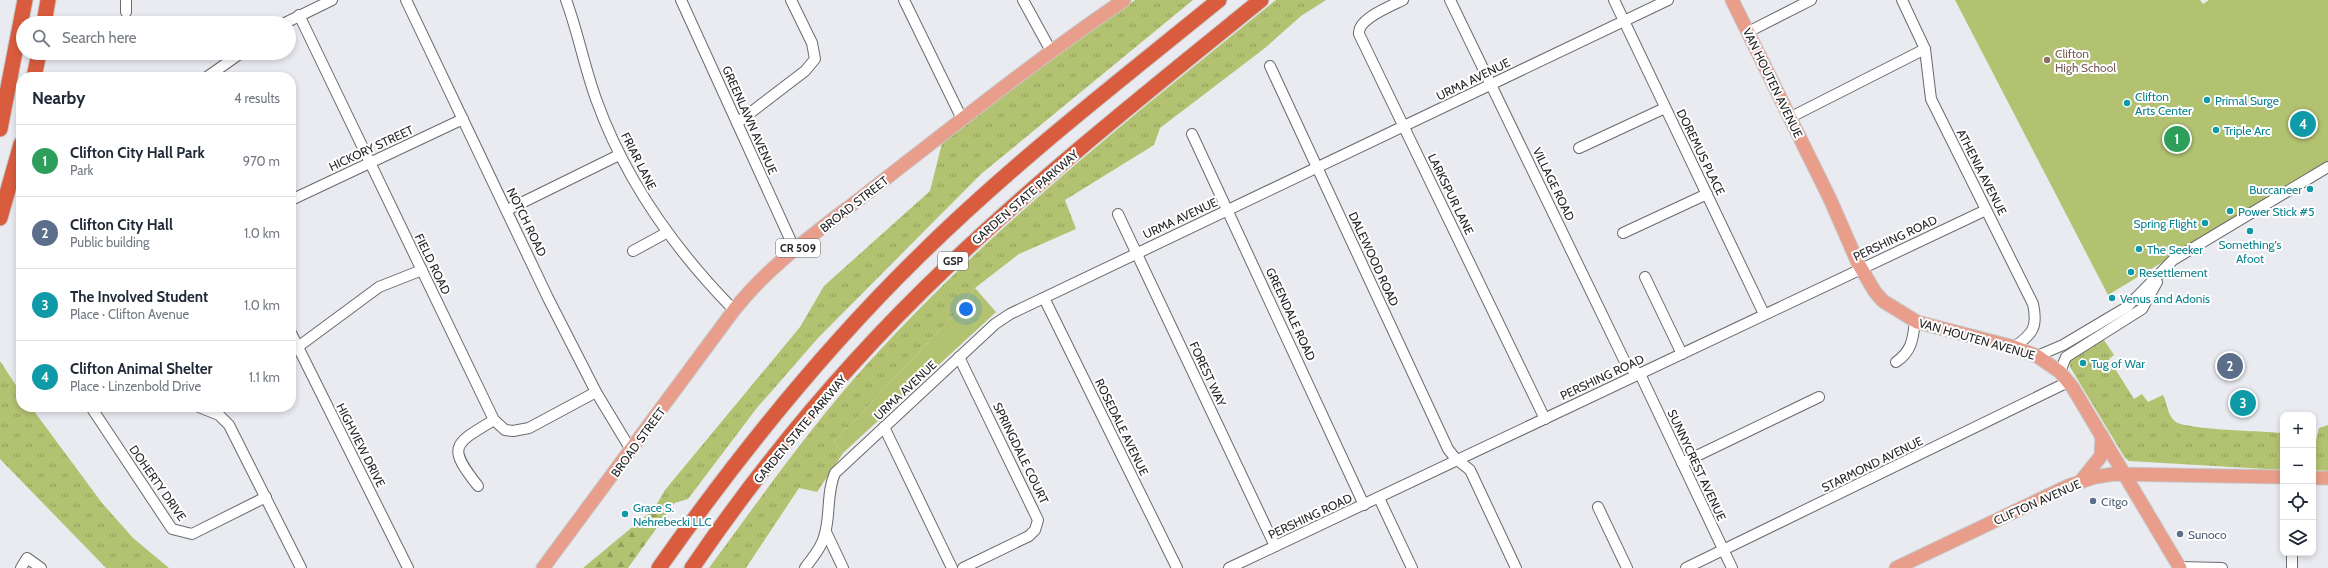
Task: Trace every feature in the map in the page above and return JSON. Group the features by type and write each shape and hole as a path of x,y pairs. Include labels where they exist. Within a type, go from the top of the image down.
{"highway":[{"path":"0,128 16,0"},
{"path":"22,16 25,0"},
{"path":"45,16 48,0"},
{"name":"GSP","path":"660,568 753,440 832,348 900,274 988,190 1219,0"},
{"name":"GARDEN STATE PARKWAY","path":"692,568 766,468 814,409 880,335 948,266 1020,200 1261,0"},
{"path":"0,128 16,46"},
{"path":"35,72 38,60"},
{"path":"0,218 16,162"}],"main road":[{"name":"BROAD STREET","path":"543,568 734,310 755,286 795,250 962,119 1051,51 1124,0"},
{"name":"VAN HOUTEN AVENUE","path":"1732,0 1791,117 1861,268 1875,292 1883,301 1915,321 2014,348 2037,356 2064,377 2102,436 2180,568"},
{"path":"2080,482 2101,456 2102,436"},
{"name":"CLIFTON AVENUE","path":"1896,568 2043,497 2080,482 2104,475 2280,478"},
{"path":"2316,478 2328,478"}],"street":[{"path":"126,0 126,12"},
{"path":"296,17 332,0"},
{"name":"NOTCH ROAD","path":"406,0 548,298 596,392 631,450"},
{"name":"FRIAR LANE","path":"566,0 596,99 619,155 666,233 701,276 734,310"},
{"name":"GREENLAWN AVENUE","path":"681,0 795,250"},
{"path":"737,123 805,71 815,59 812,43 791,0"},
{"path":"904,0 962,119"},
{"path":"1023,0 1051,51"},
{"name":"LARKSPUR LANE","path":"1403,0 1363,22 1359,31 1545,419"},
{"name":"VILLAGE ROAD","path":"1450,0 1627,366 1640,374"},
{"name":"DOREMUS PLACE","path":"1614,0 1764,314"},
{"name":"URMA AVENUE","path":"805,568 820,548 826,532 829,493 835,473 995,324 1044,298 1137,253 1668,0"},
{"path":"1748,32 1811,0"},
{"name":"ATHENIA AVENUE","path":"1902,0 1925,49 1931,100 2034,308 2034,328 2028,338 2014,348"},
{"name":"FIELD ROAD","path":"299,15 494,420"},
{"path":"1791,117 1925,49"},
{"path":"214,72 231,60"},
{"name":"DALEWOOD ROAD","path":"1270,66 1448,449 1470,470 1516,568"},
{"path":"1579,148 1665,108"},
{"name":"HICKORY STREET","path":"296,198 463,119"},
{"name":"GREENDALE ROAD","path":"1192,134 1229,209 1364,505"},
{"path":"507,210 619,155"},
{"path":"2037,356 2063,346 2127,308 2140,297 2165,268 2179,256 2328,167"},
{"path":"1624,233 1707,194"},
{"name":"PERSHING ROAD","path":"1231,568 1986,210"},
{"name":"FOREST WAY","path":"1118,214 1275,546"},
{"path":"633,251 666,233"},
{"path":"2064,377 2066,357 2142,309 2165,268"},
{"path":"296,348 379,287 422,270"},
{"path":"1645,277 1682,354"},
{"name":"ROSEDALE AVENUE","path":"1044,298 1177,568"},
{"path":"1896,362 1908,352 1912,345 1915,321"},
{"name":"HIGHVIEW DRIVE","path":"296,353 408,568"},
{"name":"SPRINGDALE COURT","path":"959,357 1038,520 1036,530 1029,536 963,568"},
{"name":"SUNNYCREST AVENUE","path":"1640,374 1732,568"},
{"name":"STARMOND AVENUE","path":"1686,568 2064,377"},
{"path":"478,486 459,462 458,447 463,439 494,420 505,430 522,430 596,392"},
{"path":"1682,463 1819,397"},
{"name":"DOHERTY DRIVE","path":"94,412 168,524 177,532 192,534 266,497"},
{"path":"218,412 229,424 301,568"},
{"path":"884,427 952,568"},
{"path":"1379,498 1412,568"},
{"path":"1598,507 1627,568"},
{"path":"826,532 844,568"},
{"path":"2292,556 2292,568"},
{"path":"21,568 27,558 41,568"},
{"path":"2180,568 2222,568"}],"green space":[{"path":"1135,0 1193,0 981,174 818,338 756,409 688,499 654,509 665,490 800,327 824,286 930,191 942,143 1022,79"},
{"path":"1276,0 1326,0 1301,16 1265,48 1160,128 1154,145 1065,200 1076,229 1019,254 975,288 955,314 834,442 843,453 817,492 799,488 746,568 709,568 826,412 868,363 915,313 963,265 1065,174 1117,129"},
{"path":"1955,0 2200,0 2203,4 2209,0 2328,0 2328,162 2108,295"},
{"path":"975,288 996,312 843,453 834,442 955,314"},
{"path":"2104,340 2114,355 2109,359 2134,399 2142,394 2148,402 2163,395 2169,413 2176,422 2195,427 2280,433 2280,470 2129,461 2125,458 2070,367 2070,360"},
{"path":"0,361 16,385 16,412 35,412 102,503 133,538 169,568 106,568 0,459"},
{"path":"2328,425 2328,471 2316,470 2316,440 2319,428"},
{"path":"2157,431 2177,433 2176,444 2156,442"},
{"path":"676,501 628,568 583,568 654,509"}],"place":[{"name":"Clifton High School","path":"2047,60"},
{"name":"Primal Surge","path":"2207,100"},
{"name":"Clifton Arts Center","path":"2127,103"},
{"name":"Clifton Animal Shelter","path":"2303,124"},
{"name":"Triple Arc","path":"2216,130"},
{"name":"Clifton City Hall Park","path":"2177,139"},
{"name":"Buccaneer","path":"2310,189"},
{"name":"Power Stick #5","path":"2230,211"},
{"name":"Spring Flight","path":"2205,223"},
{"name":"Something's Afoot","path":"2250,231"},
{"name":"The Seeker","path":"2139,249"},
{"name":"Resettlement","path":"2131,272"},
{"name":"Venus and Adonis","path":"2112,298"},
{"name":"Tug of War","path":"2083,363"},
{"name":"Clifton City Hall","path":"2230,366"},
{"name":"The Involved Student","path":"2243,403"},
{"name":"Citgo","path":"2093,501"},
{"name":"Grace S. Nehrebecki LLC","path":"625,514"},
{"name":"Sunoco","path":"2180,534"}]}
